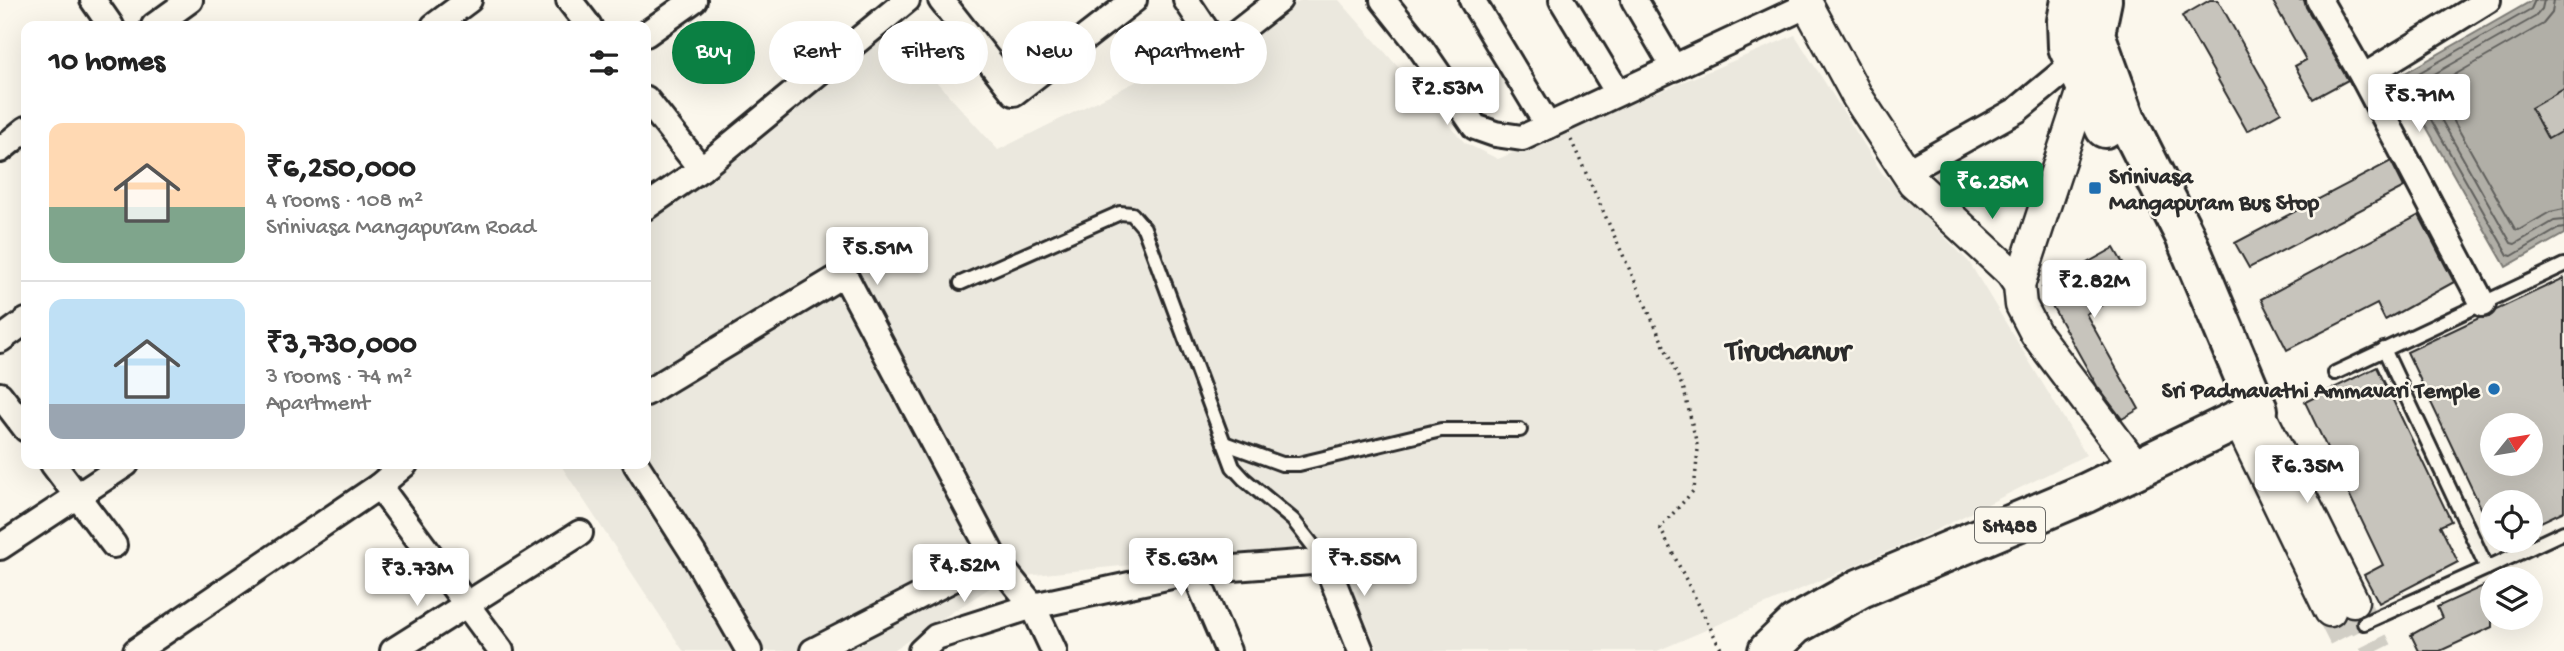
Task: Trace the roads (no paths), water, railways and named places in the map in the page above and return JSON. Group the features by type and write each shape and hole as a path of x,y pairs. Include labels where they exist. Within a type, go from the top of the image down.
{"main road":[{"path":"2071,0 2067,21 2068,47 2254,412"},
{"path":"2102,0 2095,34 2126,119 2184,234 2254,412"},
{"name":"SH488","path":"1768,651 1795,625 1861,588 2086,493 2254,412"}],"street":[{"path":"93,0 108,21"},
{"path":"162,21 190,0"},
{"path":"441,21 469,0"},
{"path":"569,0 585,21"},
{"path":"651,30 694,0"},
{"path":"651,204 701,169 907,0"},
{"path":"941,0 1014,93 1134,0"},
{"path":"1186,0 1218,47 1279,0"},
{"path":"1383,0 1418,44 1475,127 1495,134 1522,138 1806,3 1858,98 1913,182 2011,273 2019,285"},
{"path":"1472,0 1555,123"},
{"path":"1562,0 1618,93"},
{"path":"1634,0 1674,68"},
{"path":"2319,0 2483,304"},
{"path":"2362,77 2488,0"},
{"path":"1906,172 2080,73"},
{"path":"2080,73 2019,285 2021,305 2036,334 2137,468"},
{"path":"651,105 701,169"},
{"path":"0,150 21,133"},
{"path":"651,390 844,274 994,558 1033,606 1054,651"},
{"path":"0,340 21,325"},
{"path":"0,395 21,422"},
{"path":"2254,412 2349,612"},
{"path":"57,469 114,545"},
{"path":"0,547 118,469"},
{"path":"136,651 379,486 399,469"},
{"path":"639,469 693,553 749,651"},
{"path":"379,486 501,651"},
{"path":"393,651 580,533"},
{"path":"813,651 994,558"},
{"path":"923,651 936,637 1033,606 1194,572 1325,561 1361,651"},
{"path":"1194,572 1228,651"}],"lane":[{"path":"961,283 1120,213 1132,215 1144,228 1233,467 1293,520 1325,561"},
{"path":"2335,373 2564,265"},
{"path":"2384,349 2487,567"},
{"path":"1224,443 1282,464 1298,464 1441,430 1520,430"},
{"path":"2489,567 2564,532"},
{"path":"2349,612 2480,570"}],"water":[{"path":"2533,0 2564,0 2564,234 2506,267 2398,77"}],"tunnel":[{"path":"2353,601 2378,651"},
{"path":"2330,611 2350,651"}],"place":[{"name":"Srinivasa Mangapuram Bus Stop","path":"2095,188"},
{"name":"Sri Padmavathi Ammavari Temple","path":"2494,389"}],"district":[{"name":"Tiruchanur","path":"1788,349"}]}
